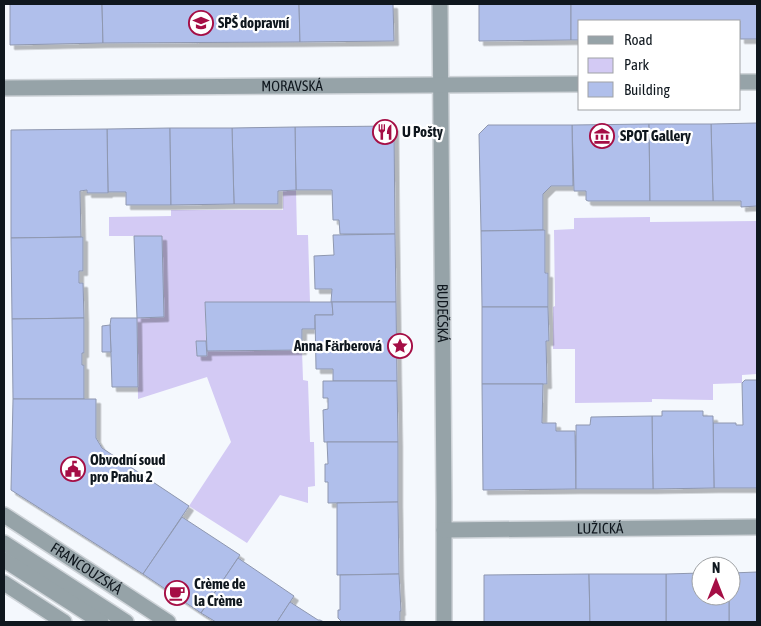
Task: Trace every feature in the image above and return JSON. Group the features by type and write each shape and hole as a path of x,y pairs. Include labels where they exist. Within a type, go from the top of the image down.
{"street":[{"name":"BUDEČSKÁ","path":"440,4 444,622"},
{"path":"741,82 757,82"},
{"name":"MORAVSKÁ","path":"4,88 578,84"},
{"name":"FRANCOUZSKÁ","path":"4,515 168,622"},
{"name":"LUŽICKÁ","path":"444,530 757,527"},
{"path":"4,543 126,622"},
{"path":"4,560 101,622"},
{"path":"4,583 64,622"}],"green space":[{"path":"296,190 297,235 308,235 310,302 205,303 206,341 196,342 197,356 207,356 207,351 302,350 303,380 308,381 310,442 314,442 315,486 308,487 308,503 280,495 247,543 189,506 231,442 207,377 138,399 137,318 164,317 162,236 109,236 109,217 171,216 171,210 283,210 283,191"},
{"path":"650,217 650,222 757,221 757,374 742,375 742,383 713,384 713,400 652,399 652,402 575,403 575,349 553,349 553,307 555,306 554,230 574,229 574,218"}],"building":[{"path":"10,4 102,4 103,43 10,45"},
{"name":"SPŠ dopravní","path":"102,4 299,4 300,42 103,43"},
{"path":"299,4 393,4 394,41 300,42"},
{"path":"479,4 571,4 571,40 479,41"},
{"path":"571,4 757,4 757,39 741,39 741,20 578,20 578,40 571,40"},
{"path":"757,123 757,206 741,207 741,201 713,201 711,124"},
{"path":"649,124 650,201 588,201 586,200 586,191 574,191 572,125"},
{"path":"649,124 711,124 713,201 650,201"},
{"path":"488,125 572,125 573,186 551,186 543,194 543,230 481,231 479,134"},
{"path":"394,126 395,234 340,234 339,220 333,220 332,190 296,190 295,127"},
{"path":"295,127 296,190 278,191 278,204 234,204 232,128"},
{"path":"170,128 171,205 126,205 126,192 108,192 107,129"},
{"path":"170,128 232,128 234,204 171,205"},
{"path":"107,129 108,193 80,191 81,237 11,238 11,130"},
{"path":"545,230 545,273 548,273 548,307 482,307 481,231"},
{"path":"395,234 396,302 331,302 332,289 315,289 314,256 334,255 333,235"},
{"path":"134,236 162,236 164,317 137,318"},
{"path":"83,237 83,271 79,271 79,283 83,283 84,318 12,319 11,238"},
{"path":"205,302 332,302 333,315 315,315 315,329 302,329 302,350 207,351"},
{"path":"332,302 396,302 397,381 333,381 333,369 316,369 315,315 333,315"},
{"path":"482,307 548,307 549,341 546,341 547,384 482,384"},
{"path":"84,318 82,365 84,365 84,399 13,399 12,319"},
{"path":"111,318 137,318 138,387 112,387"},
{"path":"110,325 111,352 102,352 102,326"},
{"path":"196,341 206,341 207,356 197,356"},
{"path":"745,380 757,380 757,488 714,488 713,423 736,423 736,425 743,425 742,383"},
{"path":"323,381 397,381 398,442 324,442 323,410 328,409 328,398 323,398"},
{"path":"482,384 543,384 542,423 556,423 556,431 575,431 576,489 483,490"},
{"name":"Obvodní soud pro Prahu 2","path":"13,399 96,399 96,438 102,448 189,506 143,574 11,490"},
{"path":"662,411 703,411 703,416 713,416 714,488 653,489 652,416 662,416"},
{"path":"652,416 653,489 576,489 576,425 590,425 591,417"},
{"path":"327,442 398,442 398,502 328,503 328,482 325,482 325,464 328,464"},
{"path":"398,502 399,574 337,575 337,503"},
{"path":"182,517 240,555 201,613 143,574"},
{"path":"238,558 294,596 277,622 216,622 201,613"},
{"path":"757,572 757,622 729,622 729,606 741,606 741,573"},
{"path":"691,573 691,606 729,606 729,622 666,622 666,574"},
{"path":"399,574 401,622 342,622 338,618 338,610 340,610 340,575"},
{"path":"589,574 590,622 484,622 484,575"},
{"path":"589,574 666,574 666,622 590,622"},
{"path":"290,602 318,620 324,622 277,622"}],"place":[{"name":"SPŠ dopravní","path":"201,23"},
{"name":"U Pošty","path":"385,132"},
{"name":"SPOT Gallery","path":"602,136"},
{"name":"Anna Fӓrberová","path":"400,346"},
{"name":"Obvodní soud pro Prahu 2","path":"73,469"},
{"name":"Crème de la Crème","path":"177,593"}]}
